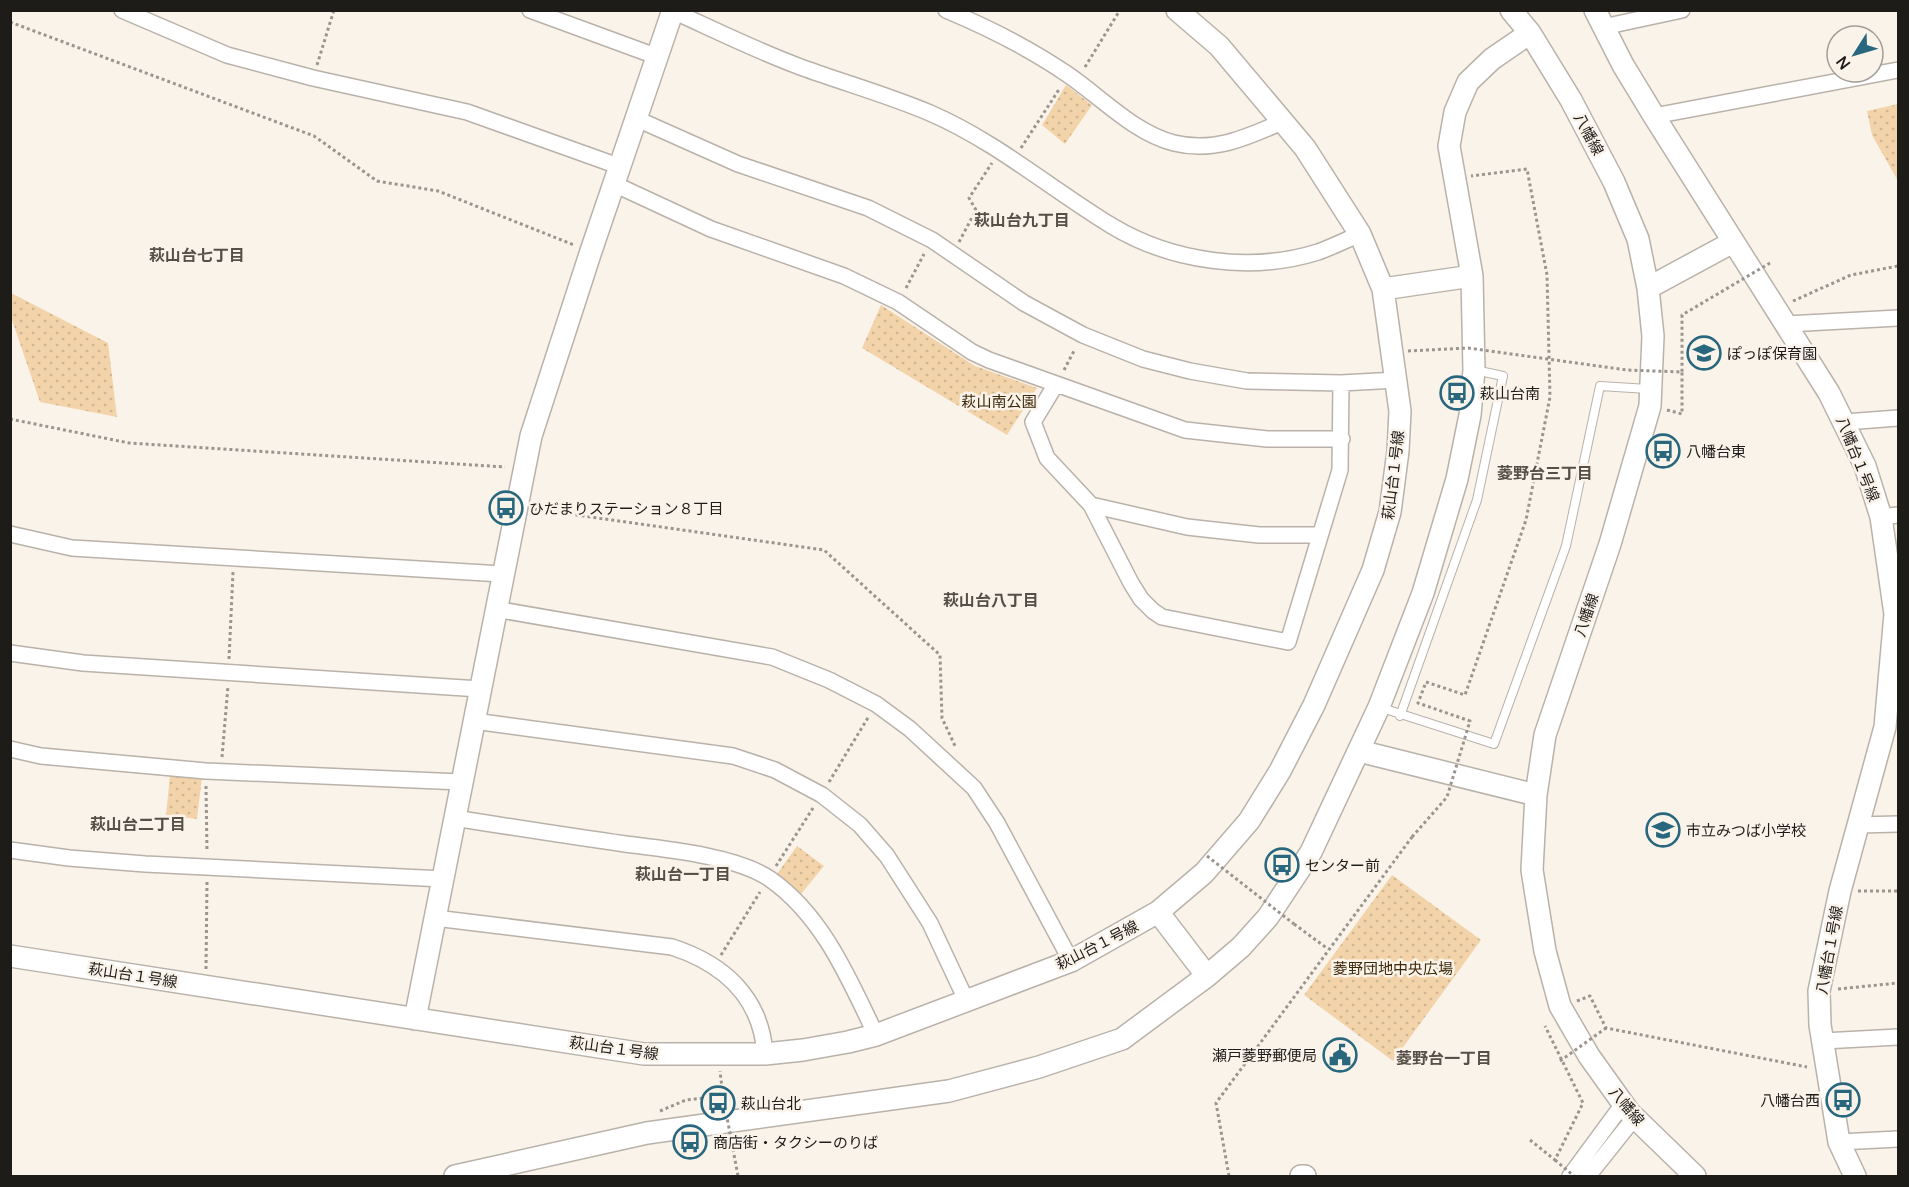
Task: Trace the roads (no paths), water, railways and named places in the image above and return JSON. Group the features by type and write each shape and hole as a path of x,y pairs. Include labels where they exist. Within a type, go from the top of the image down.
{"street":[{"path":"122,10 227,55 313,78 467,111 618,176 711,230 760,248 802,259 844,276 898,302 972,352 1185,430 1267,439 1342,439"},
{"path":"530,10 658,57"},
{"path":"946,10 1016,41 1072,77 1128,119 1158,138 1175,144 1211,146 1226,144 1284,122"},
{"name":"萩山台１号線","path":"10,956 644,1054 765,1054 803,1050 876,1035 1071,961 1158,912 1204,873 1249,821 1280,771 1318,695 1373,570 1390,512 1398,451 1400,411 1383,289 1360,234 1324,176 1284,122 1219,46 1177,10"},
{"name":"八幡線","path":"1511,10 1530,33 1571,100 1614,182 1638,239 1648,288 1653,336 1651,397 1611,544 1545,735 1536,795 1532,870 1545,951 1560,1006 1589,1056 1629,1111 1695,1176"},
{"name":"八幡線","path":"1527,10 1530,33"},
{"path":"1599,19 1682,10"},
{"path":"416,1019 495,609 531,436 673,11 758,50 931,114 1014,159 1112,226 1153,246 1188,256 1234,262 1281,260 1318,252 1360,234"},
{"name":"八幡台１号線","path":"1599,19 1654,117 1732,242 1787,324 1845,422 1890,516 1897,614 1892,726 1858,825 1840,891 1819,991 1823,1041 1839,1142 1855,1176"},
{"path":"455,1176 647,1133 949,1091 1039,1067 1122,1039 1207,976 1241,947 1268,918 1294,881 1379,707 1423,593 1457,479 1470,415 1474,370 1473,276 1449,146 1455,112 1468,82 1492,59 1530,33"},
{"path":"1654,117 1899,70"},
{"path":"637,119 738,164 868,208 932,240 1024,303 1083,335 1143,359 1220,377 1280,383 1397,380"},
{"path":"1648,288 1732,242"},
{"path":"1383,289 1473,276"},
{"path":"1787,324 1899,318"},
{"path":"1056,384 1033,422 1047,458 1091,505 1141,599 1162,617 1288,642 1340,470 1341,383"},
{"path":"1845,422 1899,418"},
{"path":"1091,505 1187,527 1259,535 1319,535"},
{"path":"10,534 72,548 502,574"},
{"path":"495,609 772,657 829,680 876,705 910,729 974,788 998,823 1071,961"},
{"path":"10,653 82,663 480,689"},
{"path":"474,721 733,756 775,770 822,795 860,825 887,856 930,923 967,1002"},
{"path":"10,749 41,756 206,771 461,782"},
{"path":"1359,751 1536,795"},
{"path":"454,818 689,853 737,865 769,878 810,917 835,952 876,1035"},
{"path":"1858,825 1899,824"},
{"path":"10,850 134,863 443,879"},
{"path":"1158,912 1207,976"},
{"path":"435,918 672,947 715,964 749,1001 764,1034 765,1054"},
{"path":"1823,1041 1899,1037"},
{"path":"1572,1176 1629,1111"},
{"path":"1588,1176 1629,1111"},
{"path":"1839,1142 1899,1139"}],"lane":[{"path":"1400,716 1479,489 1503,376 1474,370"},
{"path":"1379,707 1400,716 1494,744 1566,546 1600,386 1651,397"}],"place":[{"name":"ぽっぽ保育園","path":"1704,353"},
{"name":"萩山台南","path":"1457,393"},
{"name":"八幡台東","path":"1663,451"},
{"name":"ひだまりステーション８丁目","path":"506,508"},
{"name":"市立みつば小学校","path":"1663,830"},
{"name":"センター前","path":"1282,865"},
{"name":"瀬戸菱野郵便局","path":"1340,1055"},
{"name":"八幡台西","path":"1843,1100"},
{"name":"萩山台北","path":"718,1103"},
{"name":"商店街・タクシーのりば","path":"690,1142"}],"district":[{"name":"萩山台九丁目","path":"1022,220"},
{"name":"萩山台七丁目","path":"197,255"},
{"name":"菱野台三丁目","path":"1545,473"},
{"name":"萩山台八丁目","path":"991,600"},
{"name":"萩山台二丁目","path":"138,824"},
{"name":"萩山台一丁目","path":"683,874"},
{"name":"菱野台一丁目","path":"1444,1058"}],"park label":[{"name":"萩山南公園","path":"999,401"},
{"name":"菱野団地中央広場","path":"1393,968"}]}
